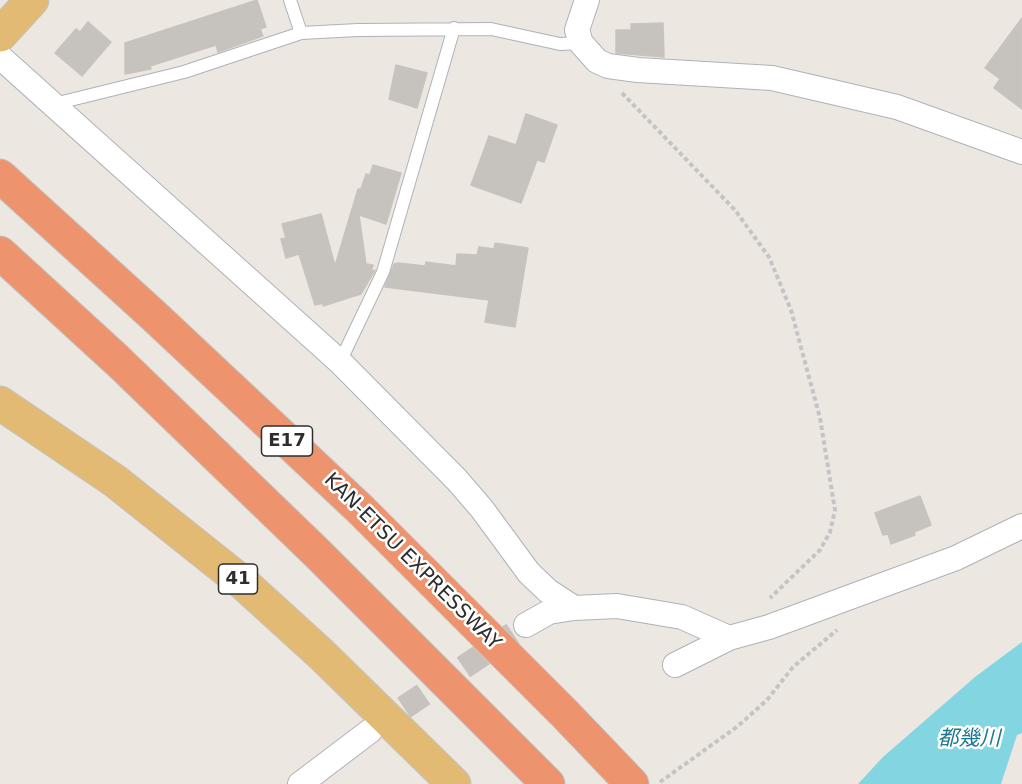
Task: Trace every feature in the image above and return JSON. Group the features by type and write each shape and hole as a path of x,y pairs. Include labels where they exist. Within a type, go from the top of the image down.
{"highway":[{"name":"KAN-ETSU EXPRESSWAY","path":"0,176 360,509 632,784"},
{"path":"0,253 201,441 548,784"}],"main road":[{"path":"0,35 32,0"},
{"name":"41","path":"0,403 115,481 243,583 321,654 453,783"}],"street":[{"path":"586,0 577,30 581,44 597,61 608,66 638,70 772,78 897,107 1022,152"},
{"path":"0,57 340,362 458,480 530,573 548,591 574,608"},
{"path":"675,665 729,638 769,627 956,558 1022,526"},
{"path":"526,625 549,612 617,606 682,617 729,638"},
{"path":"300,784 370,731"}],"lane":[{"path":"290,0 301,33"},
{"path":"340,362 383,272 454,28"},
{"path":"54,104 184,72 301,33 491,29 560,44 581,44"}],"path":[{"path":"597,61 611,80 735,210 769,257 791,310 820,418 835,510 830,532 820,550 762,606"},
{"path":"657,784 738,726 767,700 793,667 841,626"}],"water":[{"name":"都幾川","path":"1022,642 1022,733 1017,735 1001,784 858,784 883,757 975,677"}],"building":[{"path":"257,0 266,27 260,29 263,36 218,52 216,45 150,66 151,69 125,74 125,43"},
{"path":"1022,18 1022,109 994,88 1000,79 985,68"},
{"path":"88,22 111,42 82,76 55,53 76,29 80,32"},
{"path":"663,23 664,57 616,53 616,30 631,30 631,24"},
{"path":"396,65 427,73 417,108 389,99"},
{"path":"526,114 557,125 544,162 537,160 521,203 471,185 489,136 516,145"},
{"path":"373,165 401,173 386,224 359,215 366,264 373,265 371,272 375,270 361,294 323,306 324,303 315,305 299,254 286,258 281,239 286,238 282,224 321,214 335,266 358,189 361,189 366,174 370,175"},
{"path":"495,243 528,248 515,327 485,322 489,300 385,287 394,264 425,266 426,262 456,266 457,254 477,255 479,247 494,249"},
{"path":"920,496 931,525 914,532 915,535 891,544 888,534 883,535 875,513"}],"tunnel":[{"path":"374,728 526,625"}]}
